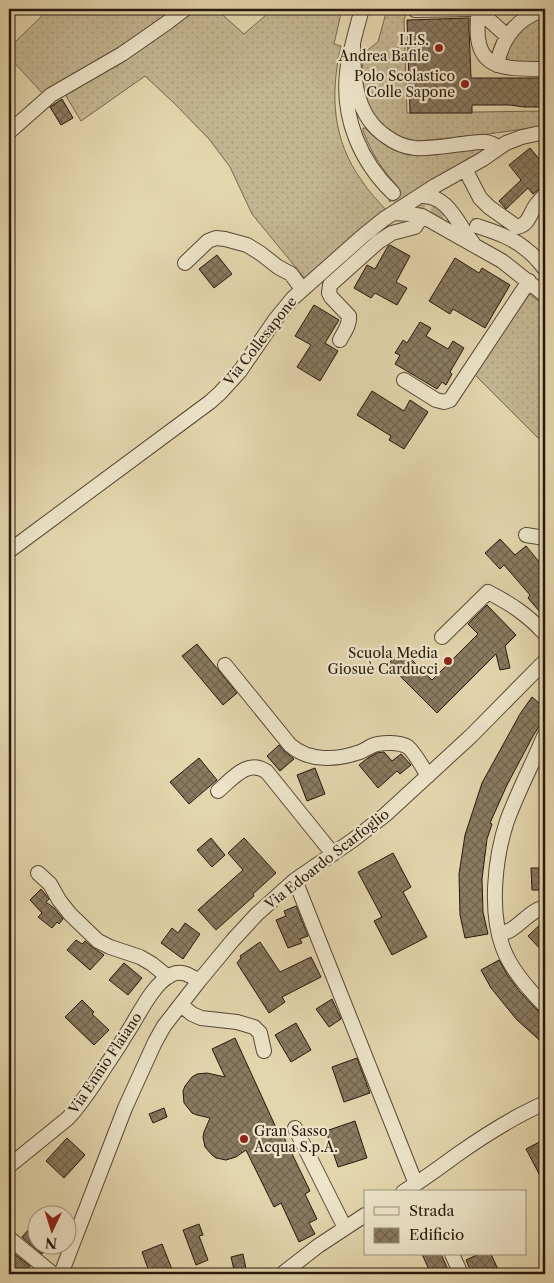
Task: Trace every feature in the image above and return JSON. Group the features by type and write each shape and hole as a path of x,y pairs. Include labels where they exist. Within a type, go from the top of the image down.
{"street":[{"path":"9,132 51,96 122,54 184,9"},
{"path":"362,9 347,72 348,112 352,128 365,159 393,193"},
{"path":"415,10 469,9"},
{"path":"479,9 507,36"},
{"path":"479,9 478,30 481,50 489,62 518,69 545,69"},
{"path":"497,65 500,50 507,36 525,19 545,9"},
{"path":"353,43 355,80 359,100 372,125 385,136 402,145 415,148 434,148 484,142 493,144 498,148"},
{"name":"Via Collesapone","path":"9,551 210,402 235,376 286,306 302,289 364,235 393,213 440,183 487,157 506,143 545,132"},
{"path":"465,169 480,198 516,227 526,222 536,204 545,195"},
{"path":"440,183 438,196 474,245"},
{"path":"422,216 419,206 421,196 432,196 441,200"},
{"path":"393,213 422,216 502,261 545,294"},
{"path":"340,340 349,320 346,313 331,297 329,293 330,285 378,242 392,233 415,227 422,216"},
{"path":"477,226 515,242 529,251 545,269"},
{"path":"186,263 208,241 216,238 231,240 254,249 278,268 288,272 302,289"},
{"path":"404,380 436,400 444,402 450,400 529,281"},
{"path":"526,535 545,538"},
{"path":"442,636 488,592 524,613 545,634"},
{"path":"225,665 290,744 302,753 316,757 336,757 361,752 376,744 399,744 408,748 428,776"},
{"name":"Via Edoardo Scarfoglio","path":"61,1274 125,1108 155,1042 164,1026 232,940 295,880 385,815 544,667"},
{"path":"545,734 511,812 501,844 496,885 496,913 499,934 505,953 516,972 545,1006"},
{"path":"218,792 245,769 255,767 264,770 333,854"},
{"path":"38,873 50,884 70,914 98,941 110,948 140,957 168,977 183,973 200,981"},
{"path":"295,880 420,1186 486,1135 545,1103"},
{"path":"499,934 508,932 531,914 545,907"},
{"name":"Via Ennio Flaiano","path":"9,1166 71,1115 119,1047 153,991 168,977"},
{"path":"181,1005 192,1014 204,1019 230,1021 254,1027 260,1033 264,1051"},
{"path":"295,1128 345,1228"},
{"path":"282,1274 318,1246 364,1216"},
{"path":"9,1238 53,1274"},
{"path":"453,1256 461,1274"}],"shaded area":[{"path":"49,9 216,9 244,34 273,9 342,9 334,44 341,46 335,82 336,116 339,133 352,165 368,189 387,211 306,280 252,214 230,167 209,139 145,76 81,121 60,86 45,96 9,57 9,48"},
{"path":"387,9 408,9 404,20 407,113 545,111 545,126 418,141 397,136 388,130 368,104 362,83 365,52 378,42"},
{"path":"545,12 545,65 501,62 513,35"},
{"path":"363,128 385,145 408,154 426,155 480,148 483,152 429,182 400,201 397,196 390,202 399,188 374,155"},
{"path":"528,293 545,306 544,444 474,374"}],"building":[{"name":"I.I.S. Andrea Bafile","path":"469,18 471,78 545,78 545,107 472,105 472,113 410,113 407,20"},
{"path":"62,99 73,118 61,125 50,107"},
{"path":"530,148 545,166 545,186 533,194 528,188 506,209 499,201 521,180 509,165"},
{"path":"390,245 410,256 396,282 407,288 397,305 375,293 371,298 354,288 367,265 375,269"},
{"path":"217,255 232,274 214,288 199,269"},
{"path":"455,258 479,273 482,268 510,285 485,328 453,309 450,314 429,301"},
{"path":"314,305 339,320 325,343 338,351 320,381 297,367 311,345 295,336"},
{"path":"420,322 431,328 426,336 448,349 453,341 464,348 450,372 452,374 446,385 442,382 437,389 395,364 400,355 395,353 403,340 407,343"},
{"path":"372,391 404,411 410,400 428,412 404,449 389,440 391,436 357,415"},
{"path":"500,539 515,555 526,546 545,569 545,618 528,598 530,595 504,565 500,569 485,553"},
{"path":"487,605 516,635 505,646 510,668 500,670 496,654 437,713 388,664 402,650 432,680 478,634 468,624"},
{"path":"197,644 237,693 223,705 182,656"},
{"path":"532,697 545,708 545,717 507,785 490,823 492,824 487,839 482,879 483,912 488,934 465,938 460,915 459,874 465,835 482,783 520,714"},
{"path":"279,745 294,759 280,771 267,756"},
{"path":"384,752 392,761 401,754 411,765 400,774 397,771 378,788 359,765 377,753"},
{"path":"199,758 217,780 189,804 170,782"},
{"path":"315,768 325,794 307,801 297,775"},
{"path":"211,838 225,855 212,867 197,850"},
{"path":"244,838 276,873 253,894 254,896 216,930 198,910 243,870 228,853"},
{"path":"393,853 411,887 403,892 427,937 392,955 374,921 382,917 358,872"},
{"path":"531,868 545,868 545,890 532,890"},
{"path":"41,889 49,899 46,902 63,919 52,928 38,917 42,913 30,900"},
{"path":"296,906 308,936 300,939 302,943 288,948 276,920 286,916 284,911"},
{"path":"545,920 545,954 528,936"},
{"path":"185,923 200,934 183,959 161,943 172,928 178,933"},
{"path":"76,940 82,944 85,941 104,955 90,970 67,950"},
{"path":"260,942 280,972 311,957 321,977 282,997 285,1002 269,1013 237,963 241,958 240,956"},
{"path":"499,960 520,992 539,1012 545,1015 545,1045 517,1020 491,988 481,970"},
{"path":"124,963 142,978 128,995 109,980"},
{"path":"332,999 341,1019 329,1027 316,1009"},
{"path":"82,1000 94,1012 92,1014 109,1030 94,1045 65,1017"},
{"path":"296,1023 311,1050 291,1062 275,1035"},
{"name":"Gran Sasso Acqua S.p.A.","path":"235,1038 278,1132 281,1131 310,1191 305,1194 317,1219 309,1223 315,1234 299,1242 281,1203 274,1207 246,1150 236,1157 226,1160 212,1155 205,1147 203,1137 210,1118 192,1113 184,1103 183,1091 192,1077 197,1074 207,1073 225,1077 212,1049"},
{"path":"357,1058 370,1093 344,1102 332,1067"},
{"path":"164,1108 167,1117 153,1123 149,1114"},
{"path":"355,1121 367,1158 338,1167 326,1131"},
{"path":"67,1138 85,1155 64,1178 46,1161"},
{"path":"545,1139 545,1185 526,1149"},
{"path":"199,1224 203,1235 199,1236 208,1260 196,1265 183,1230"},
{"path":"28,1230 28,1242 22,1237"},
{"path":"162,1244 173,1272 150,1274 142,1252"},
{"path":"9,1250 30,1266 22,1274 9,1274"},
{"path":"243,1254 247,1274 235,1274 231,1257"},
{"path":"423,1256 442,1256 450,1274 431,1274"},
{"path":"475,1256 492,1256 500,1274 472,1274 466,1260"}],"tunnel":[{"path":"393,193 422,210 477,226"}],"place":[{"name":"I.I.S. Andrea Bafile","path":"439,48"},
{"name":"Polo Scolastico Colle Sapone","path":"465,84"},
{"name":"Scuola Media Giosuè Carducci","path":"448,661"},
{"name":"Gran Sasso Acqua S.p.A.","path":"244,1139"}]}
